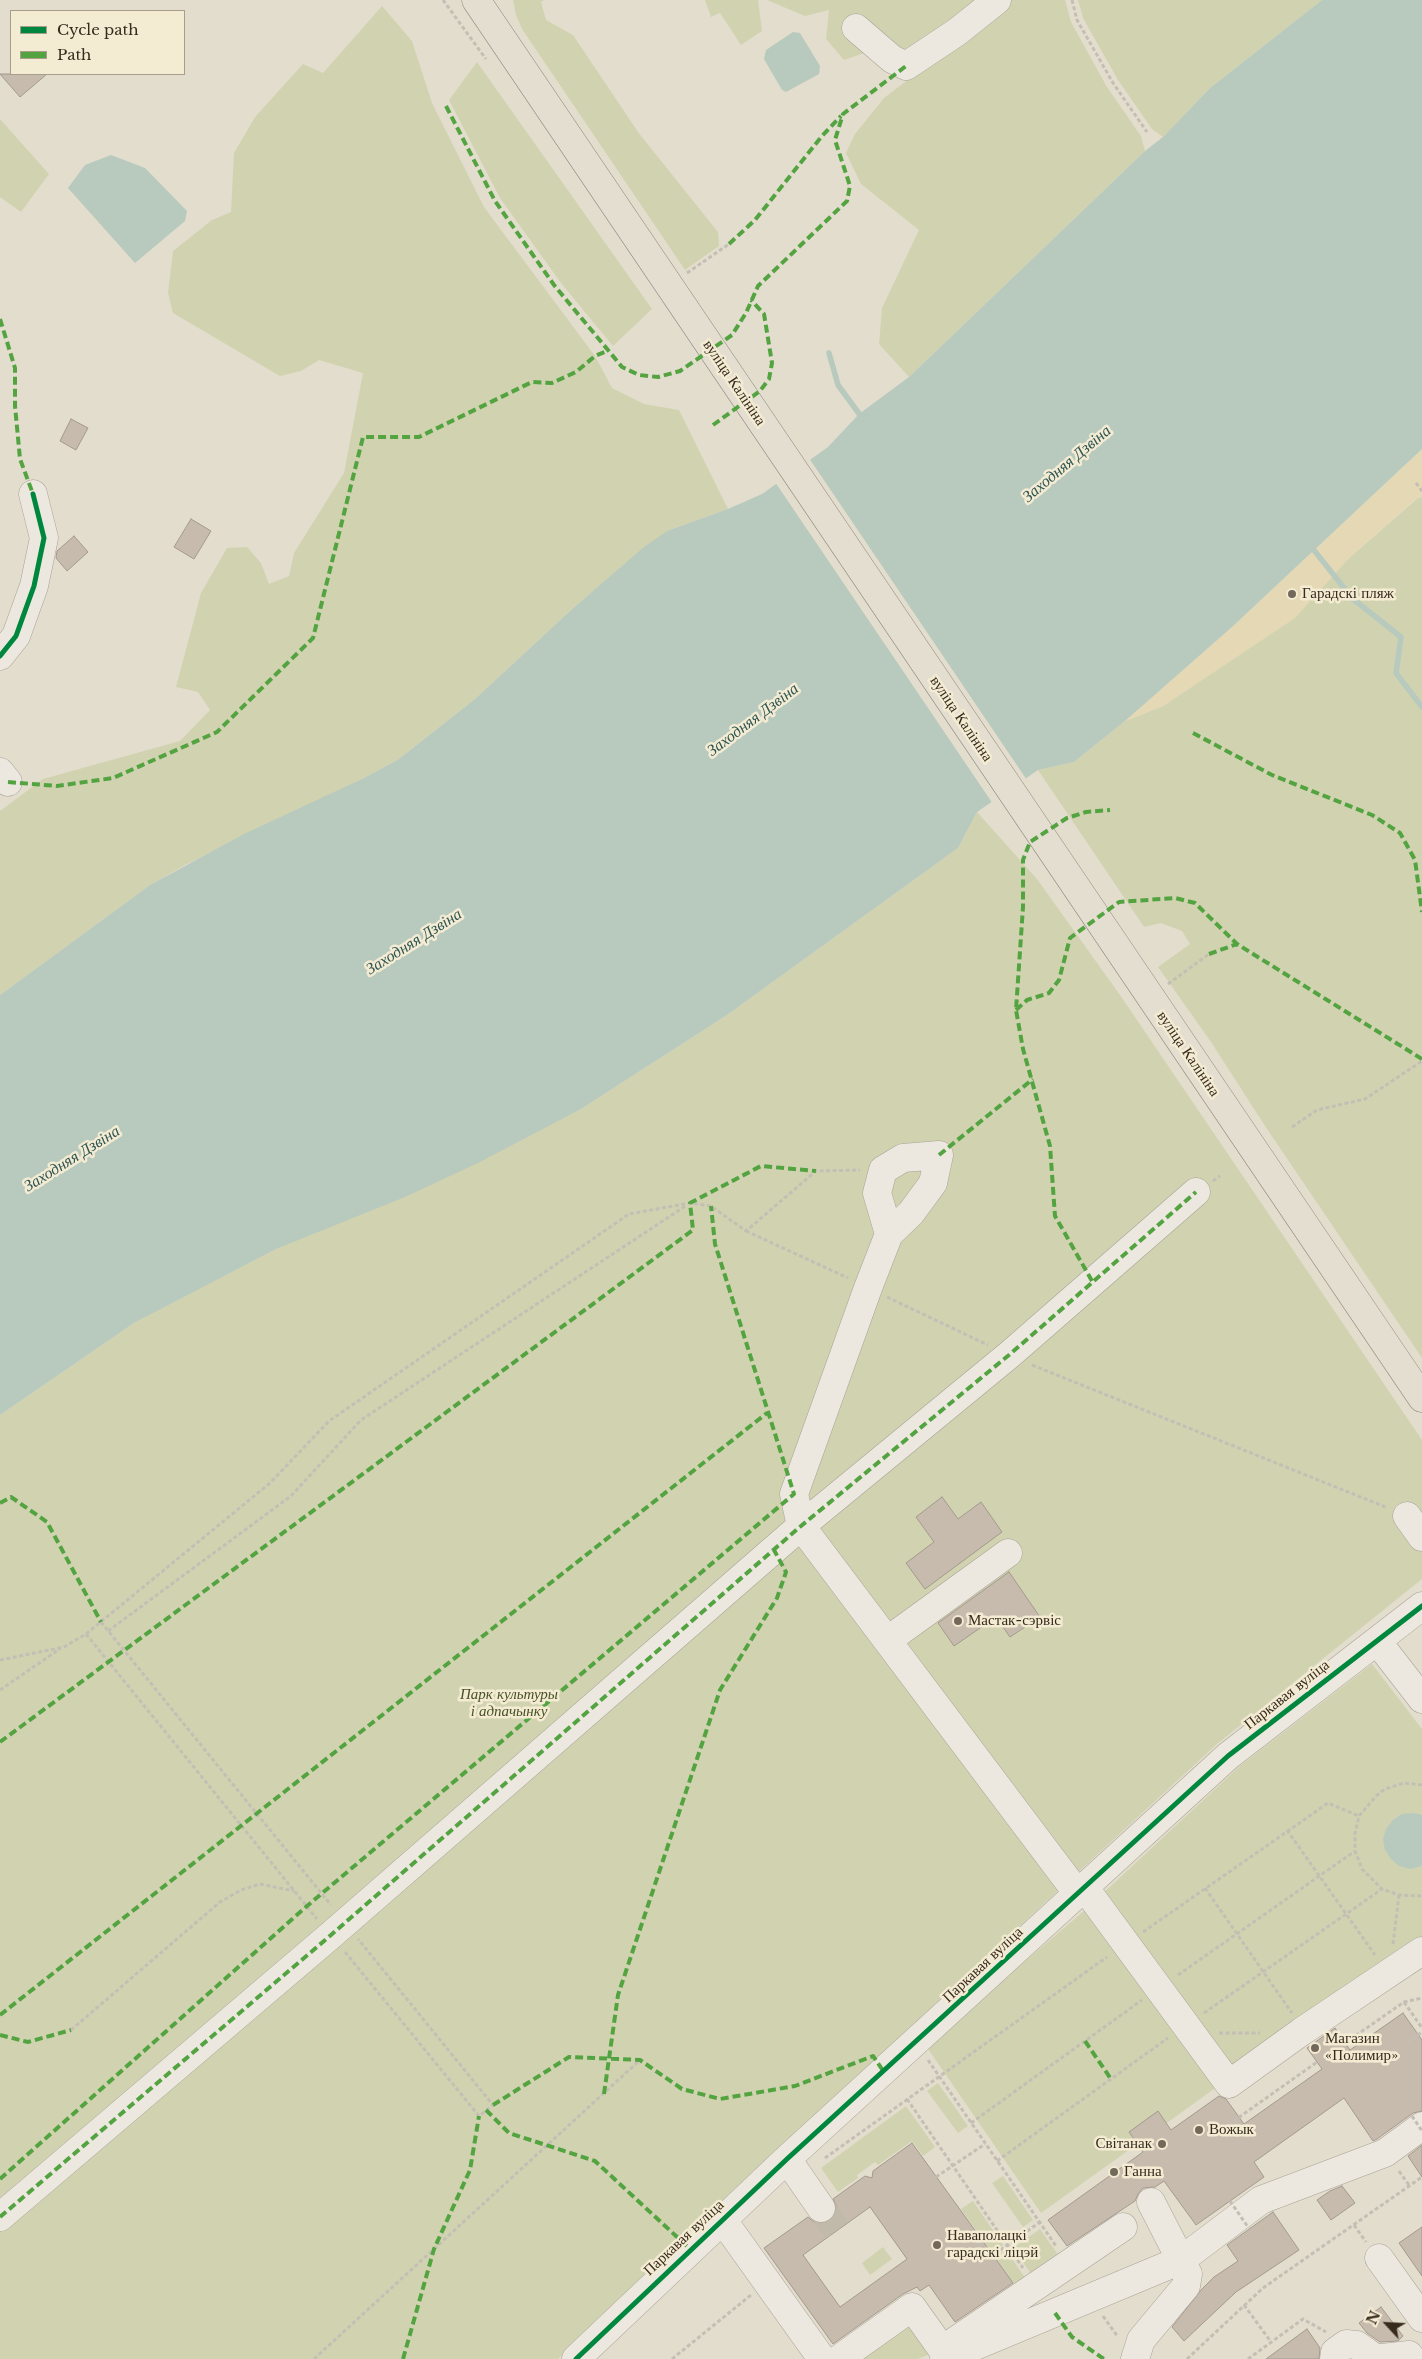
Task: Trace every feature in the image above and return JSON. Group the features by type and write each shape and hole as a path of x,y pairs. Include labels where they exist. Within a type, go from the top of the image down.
{"main road":[{"name":"вуліца Калініна","path":"476,0 492,47 682,286 1113,944 1422,1398"},
{"name":"вуліца Калініна","path":"490,0 492,47"}],"street":[{"path":"856,28 892,59 906,66 957,32 997,0"},
{"path":"0,656 16,636 34,586 44,538 33,494"},
{"path":"889,1234 877,1193 883,1170 903,1158 939,1155 933,1182 911,1213 889,1234 868,1288 794,1494 801,1526 1229,2084 1304,2030 1422,1951"},
{"path":"0,2217 338,1929 801,1526 1009,1355 1196,1192"},
{"path":"888,1640 1008,1553"},
{"name":"Паркавая вуліца","path":"576,2359 722,2219 1228,1756 1422,1606"},
{"path":"1377,1641 1422,1698"},
{"path":"946,2356 1181,2260 1261,2200 1385,2153 1417,2120"},
{"path":"787,2159 821,2208"},
{"path":"1135,2359 1141,2340 1186,2286 1188,2274 1151,2202"},
{"path":"722,2219 822,2359"},
{"path":"946,2356 1036,2286 1123,2228"},
{"path":"1378,2258 1422,2318"},
{"path":"839,2359 912,2307 946,2356"},
{"path":"1340,2351 1357,2345 1374,2358 1409,2355 1412,2359"}],"path":[{"path":"443,0 492,47"},
{"path":"1072,0 1077,20 1113,83 1147,132"},
{"path":"682,286 729,244"},
{"path":"1416,483 1422,491"},
{"path":"1171,982 1209,954"},
{"path":"1292,1127 1317,1110 1365,1099 1422,1061"},
{"path":"746,1231 816,1171 883,1170"},
{"path":"108,1631 291,1496 361,1420 690,1203"},
{"path":"0,1690 86,1634 101,1622 270,1483 329,1421 629,1214 690,1203 711,1206 746,1231 1009,1355 1372,1500"},
{"path":"86,1634 295,1891 338,1929 493,2104 479,2116 338,1929 101,1622"},
{"path":"0,1660 64,1647"},
{"path":"1422,1785 1404,1783 1385,1789 1376,1796 1359,1816 1355,1834 1355,1851 1362,1869 1382,1889 1399,1895 1422,1896"},
{"path":"1359,1816 1328,1803 1287,1830 1389,1974"},
{"path":"71,2030 220,1902 241,1890 260,1884 295,1891"},
{"path":"1205,1888 1304,2030"},
{"path":"1389,1974 1399,1895"},
{"path":"1345,2042 1404,2002 1422,1998"},
{"path":"1404,2002 1422,2028"},
{"path":"1407,2043 1422,2032"},
{"path":"1192,2034 1262,2033"},
{"path":"916,2043 1048,2234"},
{"path":"314,2359 640,2060"},
{"path":"1228,2125 1317,2062"},
{"path":"924,2087 934,2080"},
{"path":"907,2100 1036,2286"},
{"path":"1417,2120 1422,2131"},
{"path":"936,2177 985,2144"},
{"path":"1187,2359 1263,2288 1422,2177"},
{"path":"1405,2180 1409,2185"},
{"path":"1230,2201 1248,2227"},
{"path":"978,2244 989,2258 1040,2222"},
{"path":"672,2359 767,2282"},
{"path":"1244,2306 1271,2342"},
{"path":"1248,2359 1303,2319 1340,2351"},
{"path":"1106,2321 1118,2337"}],"green space":[{"path":"513,0 544,0 541,2 546,20 573,35 638,132 718,232 719,246 685,270 522,29 516,15"},
{"path":"705,0 758,0 762,31 741,45 720,13 711,17"},
{"path":"767,0 1065,0 1071,22 1107,87 1141,136 1145,151 909,377 879,344 882,308 919,230 861,184 846,153 855,134 884,98 918,72 870,51 844,60 826,39 829,10 805,16"},
{"path":"1078,0 1322,0 1210,88 1163,137 1152,129 1118,80 1083,18"},
{"path":"382,6 412,41 432,103 484,207 595,356 612,388 644,404 679,410 728,509 667,531 570,611 475,699 399,759 185,865 150,885 0,995 0,811 43,779 180,741 210,710 198,692 176,687 201,593 227,548 247,547 261,563 269,584 289,576 294,553 344,473 363,373 319,360 301,371 280,376 173,313 168,293 173,251 212,220 231,212 234,153 255,117 303,64 323,73"},
{"path":"477,62 652,309 613,346 561,283 500,198 449,100"},
{"path":"0,119 49,174 21,212 0,197"},
{"path":"1422,497 1422,1358 1265,1126 1211,1042 1158,967 1190,944 1182,931 1161,923 1144,927 1038,770 1074,762 1125,721 1163,706 1294,618 1348,559 1418,498"},
{"name":"Парк культуры і адпачынку","path":"977,812 1037,879 1120,995 1422,1440 1422,1579 1217,1744 713,2209 558,2359 0,2359 0,1415 134,1323 206,1285 276,1249 581,1109 727,1015 958,848"},
{"path":"1372,1664 1422,1729 1422,1940 1041,2213 926,2046 1085,1910 1241,1765"},
{"path":"938,2083 968,2126 958,2133 927,2091"},
{"path":"906,2106 935,2147 923,2156 912,2141 878,2165 875,2162 857,2175 858,2178 838,2192 821,2168"},
{"path":"1003,2176 1033,2220 1023,2227 992,2183"},
{"path":"973,2201 1003,2245 992,2253 961,2209"},
{"path":"1040,2229 1061,2259 1034,2278 1013,2248"},
{"path":"883,2247 892,2259 870,2275 862,2263"},
{"path":"1006,2250 1028,2282 1015,2286 995,2258"},
{"path":"906,2321 930,2354 918,2359 852,2359"}],"sand":[{"name":"Гарадскі пляж","path":"1422,449 1422,497 1417,498 1348,559 1295,618 1163,706 1125,721 1232,627"}],"water":[{"name":"Заходняя Дзвіна","path":"1322,0 1422,0 1422,449 1232,627 1125,721 1074,762 1038,770 977,812 958,848 727,1015 581,1109 478,1163 405,1197 276,1249 134,1323 0,1415 0,995 150,885 244,834 364,778 399,759 475,699 570,611 644,547 667,531 728,509 762,494 828,447 859,414 909,377 1145,151 1163,137 1210,88"},
{"path":"793,32 800,33 820,66 819,74 786,92 782,90 764,59 766,50"},
{"path":"111,155 145,168 187,211 185,221 135,263 68,188 85,165"},
{"path":"1413,1813 1422,1815 1422,1866 1410,1869 1399,1866 1391,1859 1385,1850 1383,1839 1386,1829 1393,1820 1402,1814"}],"pier":[{"path":"809,458 1027,780 993,804 775,482"}],"building":[{"path":"0,74 46,75 20,97"},
{"path":"71,419 88,428 76,450 60,441"},
{"path":"191,519 211,531 194,559 174,547"},
{"path":"74,536 88,552 67,571 56,558 57,551"},
{"path":"942,1497 958,1519 981,1502 1002,1532 925,1589 906,1563 934,1542 916,1517"},
{"path":"1009,1572 1040,1617 1010,1637 996,1617 954,1646 938,1623"},
{"path":"1403,2013 1422,2040 1422,2111 1413,2113 1377,2139 1373,2141 1344,2098 1254,2162 1264,2177 1196,2225 1164,2181 1155,2187 1143,2188 1135,2201 1067,2246 1048,2220 1143,2152 1129,2132 1158,2111 1171,2130 1219,2096 1226,2099 1244,2124 1322,2069 1307,2048 1335,2028 1350,2050"},
{"name":"Наваполацкі гарадскі ліцэй","path":"912,2143 1013,2283 955,2322 929,2285 920,2291 917,2287 903,2294 833,2344 764,2248 808,2217 814,2222 822,2224 830,2221 837,2207 833,2199 865,2176 872,2178 873,2171","holes":["870,2207 907,2259 840,2307 803,2255"]},
{"path":"1422,2145 1422,2177 1408,2156"},
{"path":"1342,2186 1355,2203 1331,2220 1317,2200 1330,2191"},
{"path":"1273,2212 1299,2250 1236,2292 1184,2341 1172,2327 1201,2290 1214,2277 1238,2261 1227,2245"},
{"path":"1422,2227 1422,2276 1399,2243"},
{"path":"1381,2307 1403,2336 1398,2341 1380,2342 1367,2333 1359,2323"},
{"path":"1307,2329 1320,2348 1319,2359 1266,2359"}],"waterway":[{"path":"829,353 838,385 863,419"},
{"path":"1309,544 1353,599 1401,637 1396,673 1422,707"}],"tunnel":[{"path":"821,2208 837,2230"}],"marked path":[{"path":"446,106 495,201 554,285 622,367 639,375 658,377 680,371 732,335 746,313 758,286 847,201 850,186 835,140 843,114 906,66"},
{"path":"729,244 755,220 822,136 841,116"},
{"path":"713,425 760,391 769,379 772,363 764,314 751,300"},
{"path":"0,319 15,368 15,406 20,459 33,494"},
{"path":"8,782 57,786 113,778 217,732 313,638 363,437 419,437 532,382 552,383 576,372 595,356 607,351"},
{"path":"1193,733 1272,775 1372,815 1400,833 1415,860 1422,912"},
{"path":"1092,1281 1055,1216 1050,1146 1023,1049 1016,1010 1023,907 1023,860 1030,842 1067,818 1086,812 1110,810"},
{"path":"1016,1010 1027,1000 1049,993 1059,980 1070,938 1119,902 1175,898 1195,903 1237,944 1422,1059"},
{"path":"1209,954 1237,944"},
{"path":"939,1155 1033,1079"},
{"path":"0,1742 693,1230 690,1203 761,1166 816,1171"},
{"path":"0,2217 331,1935 801,1526 1009,1355 1196,1192"},
{"path":"0,2179 307,1906 794,1494 715,1244 711,1206"},
{"path":"0,2015 767,1413"},
{"path":"0,1503 11,1497 47,1522 101,1622"},
{"path":"604,2094 618,1995 720,1690 777,1598 786,1572 774,1550"},
{"path":"0,2035 28,2042 71,2030"},
{"path":"1085,2041 1111,2079"},
{"path":"493,2105 569,2057 640,2060 682,2089 720,2099 795,2086 873,2056 884,2072"},
{"path":"486,2110 509,2133 595,2161 690,2249"},
{"path":"403,2359 434,2249 470,2170 479,2116"},
{"path":"1055,2313 1072,2337 1104,2359"}],"cycle path":[{"path":"0,656 16,636 34,586 44,538 33,494"},
{"path":"576,2359 787,2159 1228,1756 1422,1606"}],"place":[{"name":"Гарадскі пляж","path":"1292,594"},
{"name":"Мастак-сэрвіс","path":"958,1621"},
{"name":"Магазин «Полимир»","path":"1315,2048"},
{"name":"Вожык","path":"1199,2130"},
{"name":"Світанак","path":"1162,2144"},
{"name":"Ганна","path":"1114,2172"},
{"name":"Наваполацкі гарадскі ліцэй","path":"937,2245"}]}
